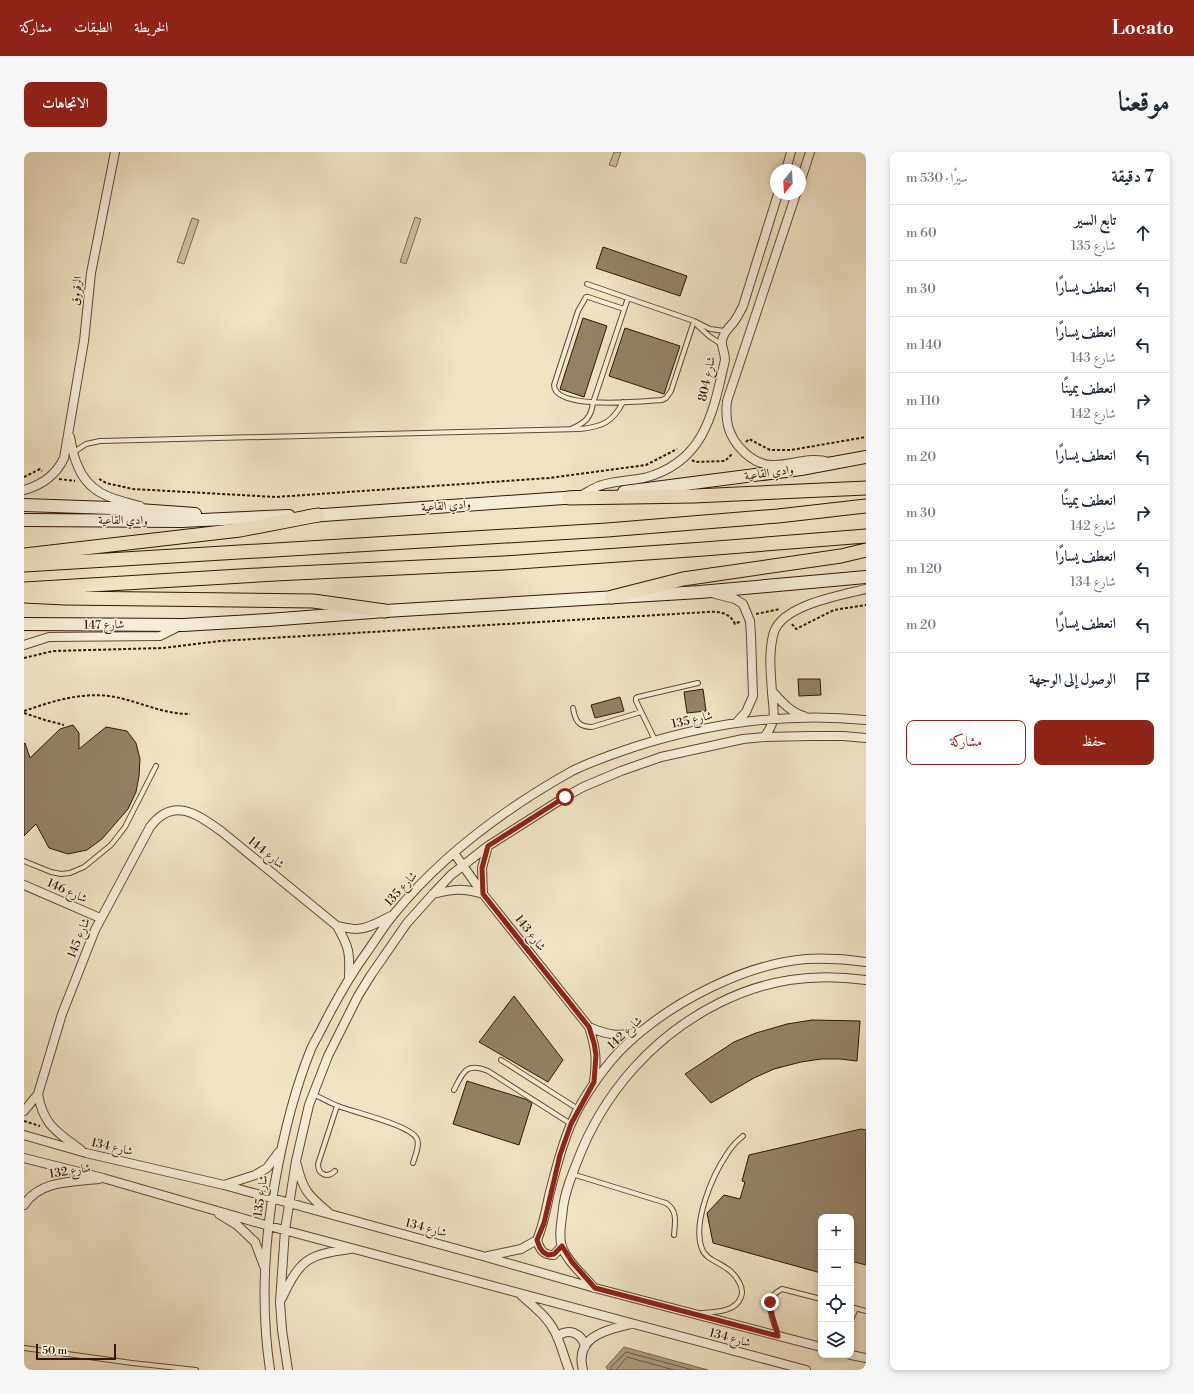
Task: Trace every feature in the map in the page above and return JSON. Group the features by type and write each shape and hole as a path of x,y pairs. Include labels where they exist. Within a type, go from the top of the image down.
{"main road":[{"path":"573,498 694,496 866,488"},
{"path":"24,565 607,530 771,517 866,506"},
{"path":"24,555 240,530 318,515"},
{"path":"24,588 267,574 489,564 866,536"},
{"path":"612,597 683,579 840,556 866,550"},
{"path":"24,596 65,598 313,601 385,611"}],"street":[{"name":"الرقروق","path":"24,490 35,487 48,478 60,467 64,458 84,341 91,272 115,152"},
{"path":"788,164 791,152"},
{"path":"806,164 810,152"},
{"name":"شارع 804","path":"573,498 600,486 634,480 661,472 687,456 694,447 712,414 725,360 725,353 722,345 726,331 733,323 743,306 776,200"},
{"name":"شارع 804","path":"794,200 727,401 726,415 728,426 739,447 754,459 772,466 811,460 823,460 833,464"},
{"name":"الرقروق","path":"69,434 76,463 86,482 98,492 112,498 164,511"},
{"name":"وادي القاعية","path":"24,520 181,521 318,515 573,498 750,476 833,464 866,457"},
{"path":"24,505 164,511 250,518"},
{"path":"24,624 183,625 700,592 866,577"},
{"path":"764,737 771,729 774,718 770,652 774,632 779,623 795,611 814,603 866,589"},
{"path":"700,592 722,595 739,601 743,604 749,618 752,636 753,696 746,712 736,723"},
{"name":"شارع 147","path":"24,645 49,637 160,636 183,625"},
{"path":"772,691 787,707 807,717"},
{"name":"شارع 135","path":"270,1370 266,1328 265,1269 272,1199 280,1150 294,1100 312,1048 349,977 394,914 454,853 498,817 574,770 612,755 655,741 696,730 736,723 774,718 807,717 866,720"},
{"path":"288,1370 282,1330 280,1302 285,1230 296,1161 309,1105 328,1056 358,996 407,923 432,894 451,875 488,846 565,797 583,787 661,757 742,739 764,737 843,736 866,738"},
{"name":"شارع 144","path":"175,810 181,809 196,814 216,828 337,926 349,950 349,977"},
{"name":"شارع 145","path":"24,1111 38,1094 62,1014 100,918 150,827 156,820 168,812 175,810"},
{"path":"432,894 462,889 483,894 482,868 488,846"},
{"name":"شارع 143","path":"454,853 483,894 589,1027 596,1055 594,1082"},
{"name":"شارع 146","path":"24,885 100,918"},
{"path":"337,926 355,929 365,928 394,914"},
{"name":"شارع 142","path":"537,1240 544,1223 560,1155 571,1124 594,1082 626,1044 640,1032 678,1006 712,987 740,975 775,964 805,959 846,959 866,962"},
{"path":"595,1288 572,1262 562,1246 561,1235 564,1202 580,1152 596,1119 622,1082 643,1057 686,1021 719,1002 746,991 780,981 805,977 845,977 866,980"},
{"path":"589,1027 612,1035 625,1035 640,1032"},
{"path":"38,1094 40,1107 49,1123 58,1132 86,1153"},
{"name":"شارع 134","path":"24,1135 86,1153 224,1185 289,1204 486,1256 595,1288 818,1346"},
{"path":"224,1185 255,1175 267,1168 280,1150"},
{"name":"شارع 134","path":"24,1158 103,1178 269,1226 806,1370"},
{"path":"296,1161 300,1181 304,1189 330,1214"},
{"name":"شارع 132","path":"24,1205 31,1196 46,1186 103,1178"},
{"path":"210,1208 237,1225 255,1242 265,1269"},
{"path":"486,1256 521,1249 537,1240 540,1248 548,1255 554,1254 562,1246"},
{"path":"280,1302 296,1271 306,1261 326,1253 355,1248"},
{"path":"518,1293 543,1315 550,1324 557,1337 569,1370"},
{"path":"584,1370 582,1365 583,1355 585,1347 590,1339 605,1331 633,1324"},
{"path":"557,1337 565,1332 574,1332 582,1338 585,1347"},
{"path":"854,1355 866,1358"}],"lane":[{"path":"587,284 710,329 726,331"},
{"path":"624,309 586,297 578,312 554,387 555,391 561,396 581,402 593,403 662,400 669,395 694,322"},
{"path":"567,430 579,426 588,418 592,410 628,298"},
{"path":"694,322 709,336 722,345"},
{"path":"74,452 86,444 100,441 567,430 588,428 607,422 617,413 624,402"},
{"path":"655,741 636,701 638,697 698,683"},
{"path":"573,708 577,722 586,727 592,727 642,712"},
{"path":"24,861 51,872 61,874 70,873 84,866 111,844 125,828 156,766"},
{"path":"501,1060 578,1110"},
{"path":"454,1090 463,1073 467,1069 474,1067 481,1068 571,1124"},
{"path":"313,1094 337,1106 397,1125 413,1134 417,1139 418,1144 413,1163"},
{"path":"335,1171 330,1175 320,1173 318,1164 337,1106"},
{"path":"692,1313 716,1312 730,1309 736,1305 742,1296 740,1284 736,1276 729,1268 708,1257 702,1250 699,1236 701,1215 708,1192 727,1153 743,1136"},
{"path":"572,1174 666,1203 672,1207 674,1212 674,1234"},
{"path":"778,1336 770,1302 774,1293 782,1289 818,1298"},
{"path":"854,1313 856,1308 866,1311"},
{"path":"24,1348 196,1370"}],"path":[{"path":"24,477 40,469 48,478 86,482 93,476 106,482 133,489 276,497 557,477 646,465 681,448 687,456 695,462 725,461 749,439 770,450 791,450 866,437"},
{"path":"24,658 52,651 163,648 220,641 708,612 724,613 733,619 736,624 760,613 780,609 796,629 834,610 866,605"},
{"path":"24,712 47,703 73,697 103,695 125,699 165,712 190,714"},
{"path":"24,712 64,725"},
{"path":"24,1121 41,1127 49,1123"}],"shaded area":[{"path":"614,152 621,152 616,167 609,165"},
{"path":"415,217 421,219 406,264 400,262"},
{"path":"192,218 199,220 184,264 177,262"}],"water":[{"path":"624,1347 708,1370 608,1370 606,1367"}],"building":[{"path":"603,247 687,276 680,296 596,268"},
{"path":"583,318 607,326 584,397 560,389"},
{"path":"625,328 680,346 664,394 609,376"},
{"path":"798,679 820,679 821,695 799,696"},
{"path":"703,689 706,711 687,713 684,692"},
{"path":"620,697 624,711 595,718 591,705"},
{"path":"73,725 79,733 79,749 106,727 127,731 136,743 140,759 136,792 128,809 102,839 87,850 68,854 49,848 36,824 24,836 24,744 25,743 30,758 60,729"},
{"path":"514,996 563,1060 548,1082 479,1042"},
{"path":"812,1020 860,1021 857,1061 821,1059 801,1062 774,1069 754,1078 711,1103 685,1074 734,1042 756,1033 787,1024"},
{"path":"467,1081 525,1099 532,1103 519,1145 453,1124"},
{"path":"861,1129 866,1130 866,1265 854,1262 854,1214 818,1214 818,1272 713,1243 707,1213 724,1195 740,1199 745,1182 742,1181 749,1155"}],"route":[{"path":"565,797 488,846 482,868 483,894 589,1027 596,1055 594,1082 571,1124 560,1155 544,1223 537,1240 540,1248 548,1255 554,1254 562,1246 572,1262 595,1288 778,1336 770,1302"}]}
